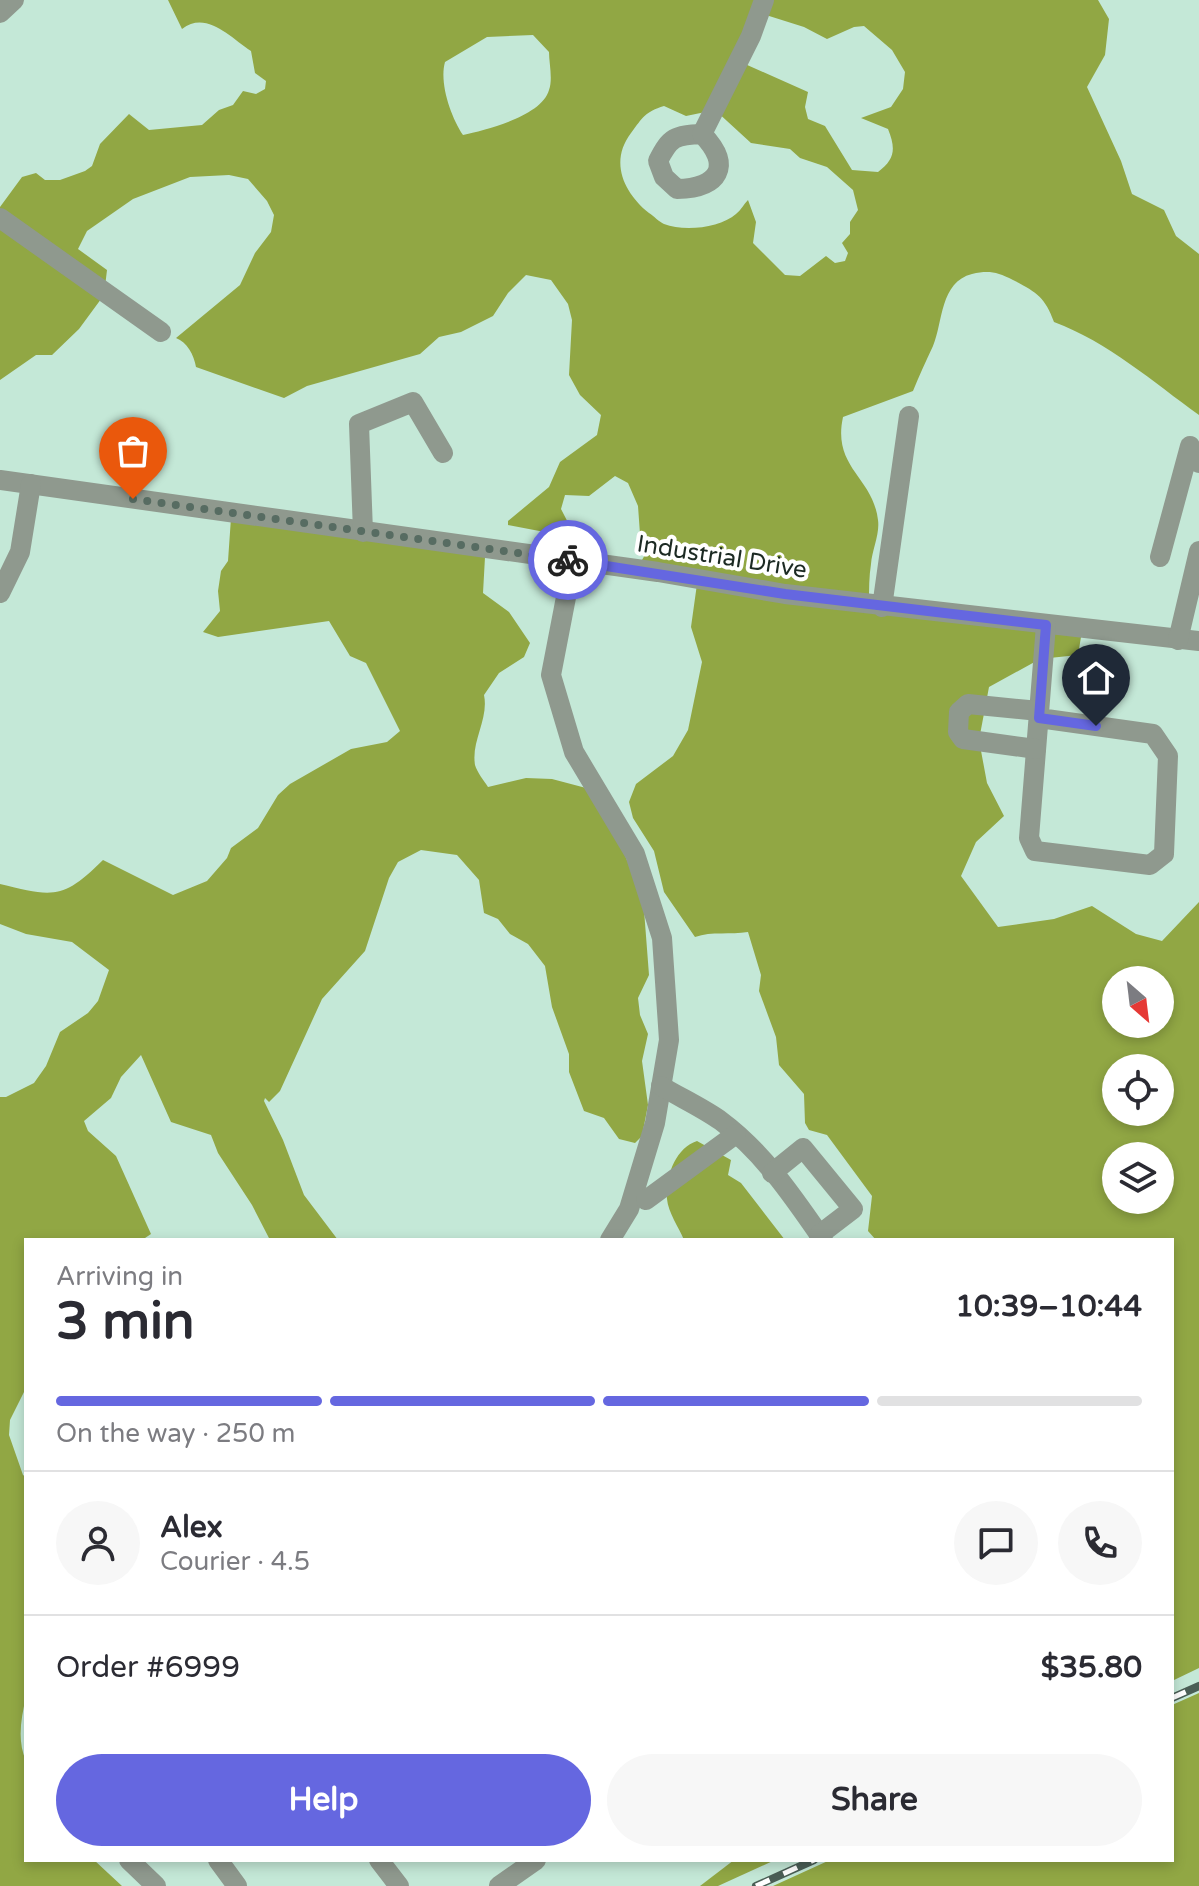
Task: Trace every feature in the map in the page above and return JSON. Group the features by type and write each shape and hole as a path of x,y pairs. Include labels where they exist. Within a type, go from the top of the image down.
{"street":[{"path":"0,13 14,0"},
{"path":"702,134 751,36 764,0"},
{"path":"0,218 161,332"},
{"path":"363,532 359,424 413,402 443,453"},
{"path":"882,607 909,416"},
{"path":"1160,557 1190,446 1199,463"},
{"name":"Industrial Drive","path":"0,480 882,607 1199,641"},
{"path":"3,581 20,552 31,484"},
{"path":"1178,640 1199,551"},
{"path":"573,561 551,675 574,752 635,854 662,938 669,1040 655,1123 629,1209 611,1238"},
{"path":"1036,749 963,739 958,732 959,712 968,704 1039,714 1153,734 1168,756 1164,854 1150,865 1035,851 1029,838 1039,714 1046,625"},
{"path":"661,1086 736,1134 795,1199 821,1237 853,1209 803,1148 772,1173"},
{"path":"646,1200 736,1134"},
{"path":"131,1862 156,1886"},
{"path":"219,1862 237,1886"},
{"path":"381,1862 399,1886"},
{"path":"499,1886 533,1862"}],"green space":[{"path":"168,0 1098,0 1109,19 1105,55 1087,87 1121,161 1132,194 1164,210 1176,236 1199,254 1199,415 1093,340 1054,322 1043,301 1034,292 1002,275 983,272 962,278 948,294 933,346 913,391 843,417 841,434 848,461 869,493 878,520 870,569 869,602 1082,631 1078,655 1040,659 989,687 979,740 987,783 1004,816 976,842 961,876 998,927 1054,919 1092,906 1136,934 1162,941 1199,902 1199,1668 1174,1680 1174,1238 874,1238 868,1231 872,1196 827,1135 809,1130 805,1123 804,1094 779,1065 776,1037 759,991 761,975 748,932 695,937 664,892 654,851 633,818 629,802 636,784 673,756 688,730 702,662 691,627 697,584 635,572 649,548 640,534 638,506 628,483 615,476 589,496 565,495 561,509 576,538 508,525 508,521 549,487 560,462 597,435 601,415 580,395 569,375 572,320 568,304 551,280 526,275 508,293 493,316 461,332 439,337 420,354 307,386 284,398 196,367 189,350 176,338 240,285 255,253 271,232 274,215 267,201 248,179 229,175 190,177 133,199 87,231 78,249 107,270 104,295 79,329 52,355 36,355 0,380 0,207 22,177 36,173 45,180 60,180 85,171 92,166 100,144 129,114 149,130 202,125 219,110 233,105 243,91 256,94 265,89 266,81 255,73 251,51 218,28 200,22 182,29","holes":["760,13 804,27 827,39 864,26 892,50 905,72 903,89 891,107 861,118 888,129 892,142 891,158 878,172 852,170 825,126 808,119 805,107 808,92 736,60","533,35 549,52 550,86 536,107 498,125 463,135 447,100 445,62 487,37","664,106 686,116 715,110 751,143 790,149 800,158 827,167 853,190 858,210 850,222 850,234 842,243 848,253 845,261 835,263 826,256 800,276 785,275 753,243 756,222 748,200 736,214 721,223 681,228 664,224 640,205 622,176 620,166 624,144 648,113"]},
{"path":"231,518 485,557 483,593 509,612 530,643 524,657 499,673 484,695 475,765 488,787 526,778 552,779 586,788 601,800 643,897 649,975 638,998 640,1015 648,1034 642,1061 648,1105 642,1136 635,1143 619,1139 604,1118 584,1111 569,1072 569,1054 552,1007 545,966 528,944 510,934 498,919 484,913 479,880 457,855 421,850 398,862 389,878 365,951 322,999 280,1091 269,1102 265,1098 264,1101 304,1195 336,1238 269,1238 252,1205 218,1153 211,1135 171,1122 141,1055 121,1077 111,1098 84,1121 88,1131 116,1156 151,1234 145,1238 24,1238 24,1392 10,1420 9,1435 24,1476 24,1707 21,1737 24,1756 24,1862 96,1862 122,1886 0,1886 0,1097 34,1083 46,1066 60,1032 88,1013 98,1001 109,970 72,942 26,934 0,924 0,884 45,893 56,892 67,889 103,860 173,895 207,881 227,858 231,848 258,828 278,795 290,784 351,749 387,742 400,731 366,663 350,656 329,621 218,637 203,632 220,611 218,591 221,571 228,561"},
{"path":"697,1141 731,1160 728,1175 741,1183 783,1238 683,1238 668,1204 667,1191 673,1165 689,1145"},
{"path":"1199,1693 1199,1886 773,1886 826,1862 1174,1862 1174,1704"},
{"path":"731,1862 771,1862 718,1886 700,1886"}],"railway":[{"path":"1174,1697 1199,1686"},
{"path":"756,1886 810,1862"}],"way so far":[{"path":"133,499 568,560"}],"route":[{"path":"568,560 785,594 1046,625 1039,718 1096,726"}]}
